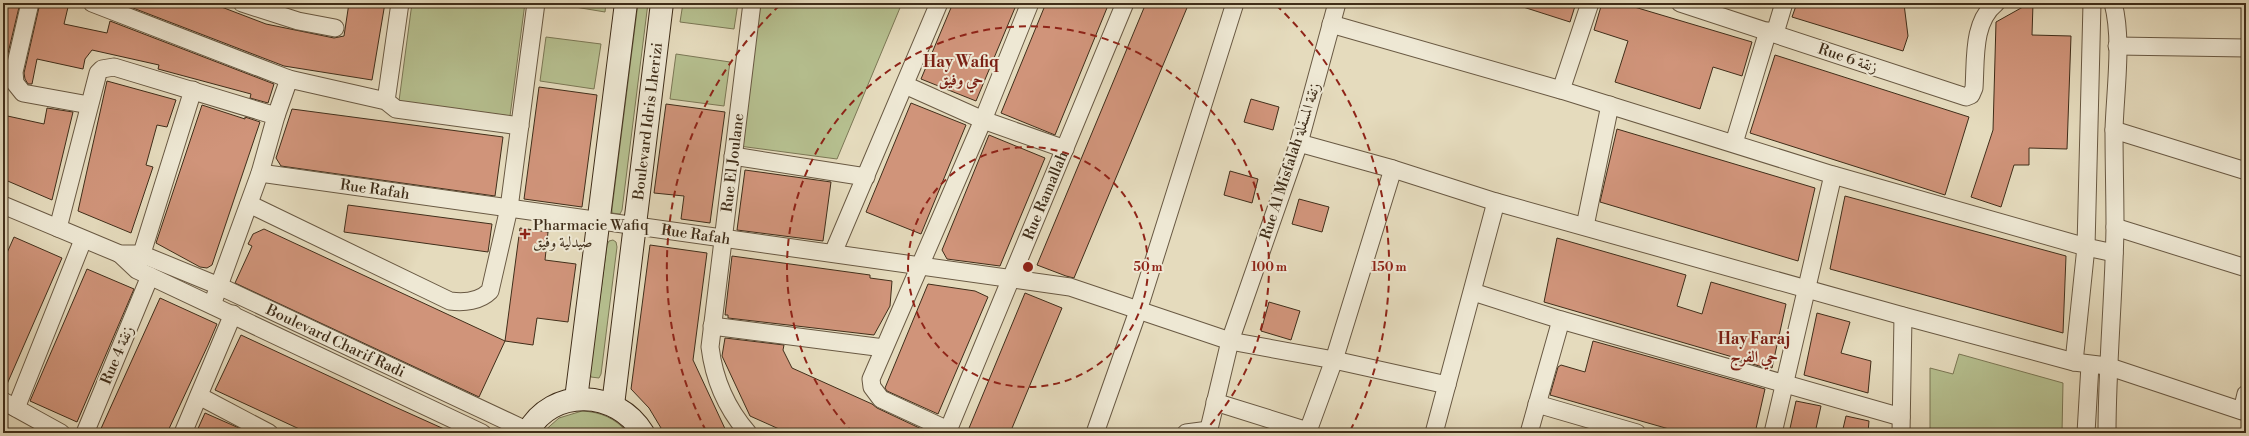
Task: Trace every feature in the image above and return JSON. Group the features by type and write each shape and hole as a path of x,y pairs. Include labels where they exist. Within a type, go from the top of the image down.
{"main road":[{"path":"576,399 597,221 626,3"},
{"name":"Boulevard Idris Lherizi","path":"613,405 662,3"},
{"path":"528,432 537,419 548,410 562,403 576,399 597,400 613,405 630,417 643,433"}],"street":[{"path":"30,3 14,72 15,84 23,93 89,105"},
{"path":"92,3 289,80 386,101 396,109 520,126"},
{"path":"242,3 298,21 335,28"},
{"path":"386,101 400,3"},
{"path":"249,204 450,301 458,302 485,297 490,292 509,208 536,3"},
{"name":"Rue El Joulane","path":"748,433 734,413 718,383 710,347 752,3"},
{"path":"833,253 939,3"},
{"path":"948,432 881,399 872,387 872,379 919,266 983,120 1030,3"},
{"name":"Rue Ramallah","path":"948,432 1125,3"},
{"path":"1095,433 1138,311 1235,3"},
{"name":"Rue Al Misfalah زنقة المسفلة","path":"1209,432 1230,341 1298,143 1337,3"},
{"path":"1561,90 1590,3"},
{"name":"Rue 6 زنقة","path":"1680,3 1719,9 1772,32 1966,97 1971,95 1974,88 1979,28 1985,14 1996,3"},
{"path":"1734,143 1772,32 1784,3"},
{"path":"2086,433 2082,364 2092,3"},
{"path":"2107,433 2107,366 2115,227 2114,130 2117,46 2116,13 2114,3"},
{"path":"1331,24 1561,90 1833,175 2086,247 2114,253"},
{"path":"2117,46 2246,48"},
{"path":"58,228 98,73 114,67 276,116"},
{"path":"212,305 260,173 276,116 289,80"},
{"path":"905,85 983,120 1065,149"},
{"name":"Rue 4 زنقة","path":"84,433 143,267 193,90"},
{"path":"1584,226 1610,105"},
{"path":"2114,130 2246,171"},
{"path":"1298,143 1392,169 1496,202 1903,316 2082,364 2107,366 2242,411 2246,394"},
{"path":"733,156 866,177"},
{"path":"1215,402 1308,431 1334,360 1392,169"},
{"name":"Rue Rafah","path":"260,173 833,253 1070,288 1230,341 1334,360 1447,385"},
{"path":"1773,433 1833,175"},
{"path":"1434,433 1496,202"},
{"path":"5,211 58,228 83,240 120,254 143,267"},
{"path":"2115,227 2246,268"},
{"path":"61,433 10,405 83,240"},
{"name":"Boulevard Charif Radi","path":"143,267 220,286 528,432"},
{"name":"Boulevard Charif Radi","path":"143,267 212,305 482,433"},
{"path":"1473,292 1561,320 1785,384 1901,425 1903,316"},
{"path":"183,433 233,314"},
{"path":"1529,433 1561,320"},
{"path":"712,326 884,348"},
{"path":"199,396 269,433"},
{"path":"1537,404 1637,433"},
{"path":"1186,433 1209,432"}],"green space":[{"path":"412,3 525,3 510,116 399,101"},
{"path":"551,3 606,3 605,12"},
{"path":"638,3 648,3 622,210 620,214 612,213 612,209"},
{"path":"683,3 738,3 734,29 680,22"},
{"path":"758,3 902,3 837,159 739,146"},
{"path":"546,37 601,44 594,89 540,81"},
{"path":"676,54 730,62 724,106 670,99"},
{"path":"613,240 616,242 617,247 601,374 599,378 591,377 590,372 607,245 609,241"},
{"path":"1959,354 2063,383 2062,433 1930,433 1930,368 1953,374"},
{"path":"582,411 601,414 618,423 628,433 542,433 559,418"}],"building":[{"path":"3,3 20,3 4,70 5,83 3,82"},
{"path":"40,3 69,3 64,24 107,33 110,21 274,84 268,103 250,98 251,94 158,69 159,65 92,50 85,59 83,69 37,59 32,84 28,84 24,73"},
{"path":"120,3 211,3 266,24 334,38 344,36 349,3 385,3 372,80 284,66"},
{"path":"953,3 1017,3 976,101 921,79"},
{"path":"1046,3 1109,3 1055,135 1001,113"},
{"path":"1146,3 1189,3 1074,278 1066,276 1037,265"},
{"path":"1520,3 1576,3 1570,22 1520,6"},
{"path":"1602,3 1621,3 1752,42 1742,76 1713,67 1700,109 1615,82 1628,41 1594,30"},
{"path":"1797,3 1904,4 1908,36 1903,51 1792,17"},
{"path":"2030,3 2033,3 2032,35 2071,36 2067,149 2029,148 2029,165 2014,165 2001,207 1971,197 1993,130 1996,22"},
{"path":"1775,55 1969,117 1945,195 1750,133"},
{"path":"107,81 176,100 167,127 157,125 146,165 153,167 131,233 78,211"},
{"path":"539,87 597,95 582,207 524,199"},
{"path":"1251,99 1279,107 1273,130 1244,122"},
{"path":"911,103 966,125 921,234 866,212"},
{"path":"666,104 725,112 710,223 681,219 684,196 654,193"},
{"path":"202,105 245,119 245,117 260,122 212,265 207,268 200,267 156,243"},
{"path":"47,108 73,112 52,200 3,179 3,115 44,124"},
{"path":"292,109 503,137 495,196 281,166 276,158"},
{"path":"1617,129 1815,188 1798,261 1600,202"},
{"path":"989,135 1045,158 1000,266 947,259 942,250"},
{"path":"745,170 831,182 823,241 737,230"},
{"path":"1230,171 1258,179 1252,203 1224,195"},
{"path":"1845,196 2066,256 2063,333 1830,269"},
{"path":"1299,199 1329,207 1322,232 1292,224"},
{"path":"348,205 492,224 488,252 344,232"},
{"path":"520,228 548,232 545,260 576,264 568,322 537,318 533,345 505,341"},
{"path":"264,229 505,341 479,397 235,283 252,246 248,244 253,234"},
{"path":"14,237 62,258 4,391 3,262"},
{"path":"1557,238 1686,275 1677,306 1702,314 1711,282 1786,304 1772,368 1770,367 1769,369 1544,302"},
{"path":"650,245 707,253 693,360 727,433 664,433 649,408 631,389"},
{"path":"732,256 870,275 870,278 892,281 890,306 874,335 728,318 728,315 725,315"},
{"path":"87,269 134,289 77,422 30,401"},
{"path":"928,284 975,291 988,297 938,414 887,391 885,388"},
{"path":"1025,293 1062,308 1010,433 967,433"},
{"path":"160,298 217,324 208,345 167,433 99,433"},
{"path":"1269,302 1300,311 1291,340 1261,331"},
{"path":"1817,313 1850,322 1841,353 1871,361 1868,393 1804,375"},
{"path":"241,335 453,433 308,433 215,390"},
{"path":"725,338 784,345 783,350 792,368 872,404 877,408 930,433 788,433 750,416 722,356"},
{"path":"1593,341 1765,389 1755,433 1683,433 1550,395 1558,367 1561,365 1585,372"},
{"path":"1796,401 1821,406 1815,433 1789,433"},
{"path":"205,413 239,428 248,433 196,433"},
{"path":"1846,416 1869,421 1868,433 1842,433"}],"place":[{"name":"Pharmacie Wafiq صيدلية وفيق","path":"525,234"}],"district":[{"name":"Hay Wafiq حي وفيق","path":"961,70"},
{"name":"Hay Faraj حي الفرج","path":"1754,347"}]}
